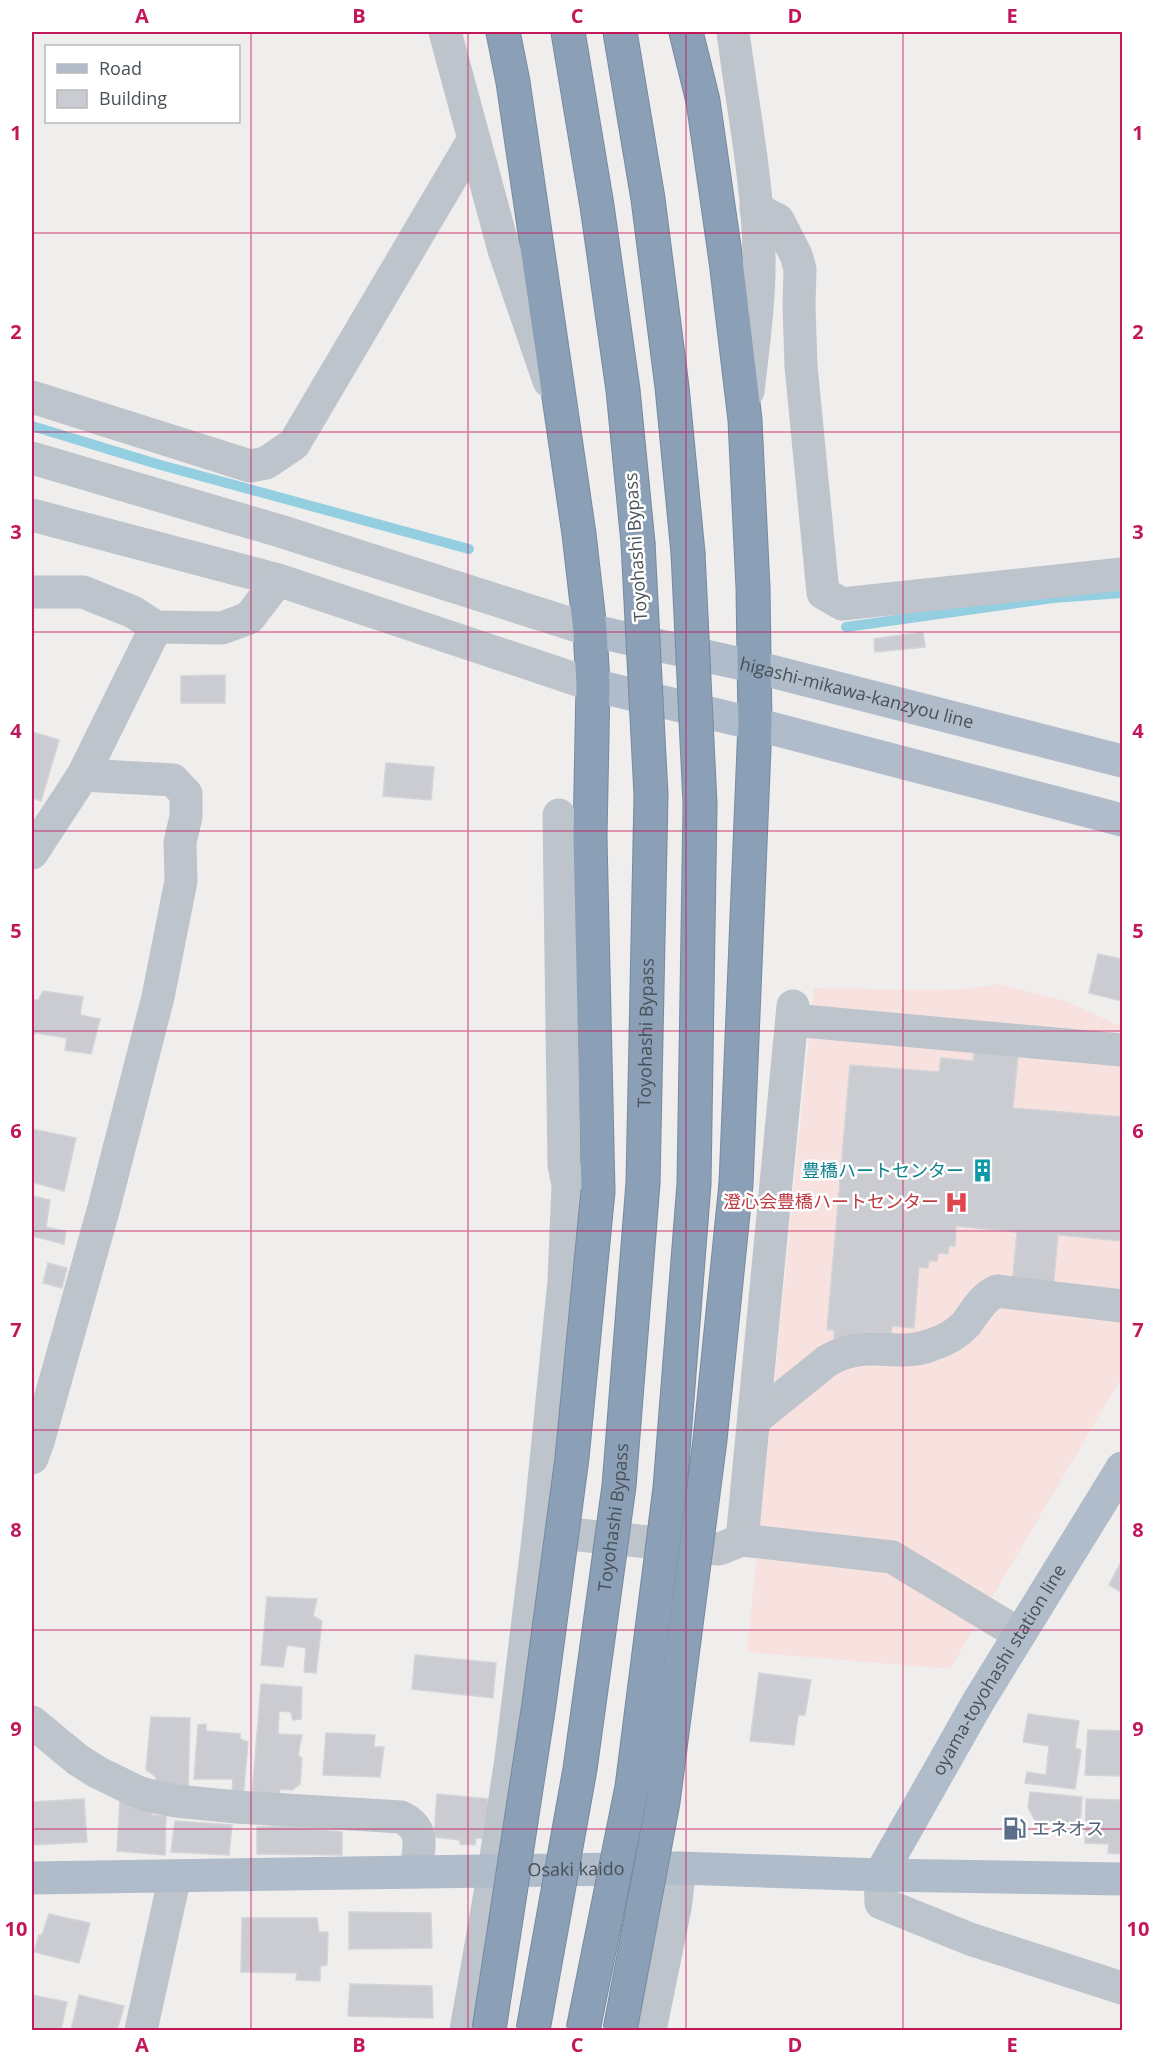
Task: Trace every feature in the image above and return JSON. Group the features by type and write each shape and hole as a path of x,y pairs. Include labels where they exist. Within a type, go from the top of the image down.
{"highway":[{"path":"489,2031 539,1704 571,1470 598,1191 590,837 593,685 590,630 579,534 513,82 503,32"},
{"name":"Toyohashi Bypass","path":"533,2031 580,1769 619,1486 643,1183 651,795 638,543 622,379 597,206 568,32"},
{"path":"583,2031 632,1787 670,1488 694,1184 700,804 688,553 672,387 648,199 620,32"},
{"path":"620,2031 663,1802 710,1440 736,1184 754,724 755,666 745,420 726,261 703,100 686,32"}],"main road":[{"name":"higashi-mikawa-kanzyou line","path":"590,630 755,666 1122,760"},
{"path":"593,685 754,724 1122,820"},
{"name":"oyama-toyohashi station line","path":"880,1875 978,1702 1122,1468"},
{"name":"Osaki kaido","path":"32,1878 680,1868 880,1875 1122,1879"}],"street":[{"path":"446,32 504,250 561,413"},
{"path":"733,32 756,209 759,255 756,321 745,420"},
{"path":"32,397 250,465 266,464 294,444 474,139"},
{"path":"756,209 778,220 796,255 800,269 801,366 823,593 842,604 1122,574"},
{"path":"32,458 280,531 590,630"},
{"path":"32,515 278,580 593,685"},
{"path":"32,592 83,592 133,612 156,627 222,628 249,618 278,580"},
{"path":"32,853 84,775 156,627"},
{"path":"32,1458 100,1222 158,997 181,881 180,842 186,817 186,794 173,780 84,775"},
{"path":"466,2031 511,1759 539,1531 564,1281 568,1185 564,1165 560,815"},
{"path":"742,1540 792,1013 1122,1050"},
{"path":"754,1420 827,1361 839,1354 861,1348 917,1349 949,1337 965,1325 988,1295 997,1290 1122,1306"},
{"path":"539,1531 718,1549 742,1540 892,1557 1019,1635"},
{"path":"32,1722 78,1760 97,1772 138,1792 154,1797 237,1807 401,1817 414,1825 419,1837 416,1872"},
{"path":"650,2031 675,1908 680,1868"},
{"path":"880,1875 881,1903 970,1939 1122,1989"},
{"path":"141,2031 175,1876"}],"shaded area":[{"name":"澄心会豊橋ハートセンター","path":"999,984 1066,1001 1122,1027 1122,1377 950,1669 747,1652 814,988 924,990 965,989"}],"building":[{"path":"923,632 925,647 875,652 874,639"},
{"path":"225,675 225,703 181,703 181,676"},
{"path":"32,732 59,740 41,801 32,798"},
{"path":"386,763 434,767 431,800 383,796"},
{"path":"1098,954 1122,959 1122,1001 1089,993"},
{"path":"43,991 83,997 80,1015 100,1019 91,1054 65,1050 67,1038 36,1033 32,1036 32,1000 38,1000"},
{"name":"豊橋ハートセンター","path":"974,1052 1018,1056 1013,1108 1122,1117 1122,1241 1058,1235 1053,1289 1012,1286 1017,1232 956,1226 955,1246 949,1246 948,1254 938,1253 937,1261 929,1261 928,1268 919,1267 914,1328 892,1326 891,1334 866,1332 865,1341 834,1338 834,1330 827,1330 850,1065 939,1072 941,1058 973,1061"},
{"path":"32,1129 76,1138 64,1191 32,1182"},
{"path":"32,1196 50,1200 46,1227 66,1231 64,1244 32,1236"},
{"path":"48,1263 67,1268 62,1288 43,1283"},
{"path":"1122,1560 1122,1593 1109,1585"},
{"path":"267,1597 317,1599 313,1616 322,1621 316,1673 304,1672 306,1648 287,1645 283,1667 261,1665"},
{"path":"415,1655 496,1663 493,1698 412,1689"},
{"path":"759,1673 811,1680 805,1715 798,1715 794,1745 750,1741"},
{"path":"261,1684 302,1687 301,1719 293,1720 291,1712 279,1711 278,1734 302,1735 298,1755 302,1758 300,1784 292,1790 280,1789 278,1799 252,1797"},
{"path":"1028,1714 1079,1721 1075,1748 1081,1750 1075,1789 1025,1783 1027,1772 1046,1775 1049,1746 1023,1742"},
{"path":"151,1717 190,1718 188,1791 155,1785 156,1777 146,1770"},
{"path":"206,1724 206,1731 240,1734 240,1739 248,1742 243,1798 232,1796 233,1779 194,1779 198,1725"},
{"path":"1088,1730 1122,1731 1122,1776 1085,1775"},
{"path":"326,1733 375,1735 374,1747 384,1747 380,1777 323,1775"},
{"path":"1030,1792 1082,1797 1080,1827 1036,1822 1028,1807"},
{"path":"437,1794 488,1799 487,1839 476,1838 475,1845 460,1844 460,1840 434,1837"},
{"path":"84,1799 87,1842 32,1845 32,1802"},
{"path":"1086,1799 1122,1800 1122,1854 1108,1853 1109,1844 1085,1843"},
{"path":"120,1800 131,1802 130,1807 153,1808 152,1815 166,1816 165,1855 117,1851"},
{"path":"175,1821 232,1825 229,1855 171,1852"},
{"path":"288,1826 342,1832 342,1855 257,1854 257,1827"},
{"path":"349,1912 431,1913 432,1948 349,1949"},
{"path":"49,1914 90,1923 79,1963 34,1952"},
{"path":"242,1918 317,1918 319,1932 328,1932 327,1965 320,1966 320,1981 296,1980 297,1973 241,1972"},
{"path":"350,1984 432,1986 433,2018 348,2016"},
{"path":"32,1995 67,2002 61,2030 32,2030"},
{"path":"79,1995 124,2006 118,2027 113,2030 71,2030"}],"waterway":[{"path":"32,426 157,464 469,549"},
{"path":"846,627 1053,598 1122,593"}],"place":[{"name":"豊橋ハートセンター","path":"982,1171"},
{"name":"澄心会豊橋ハートセンター","path":"957,1202"},
{"name":"エネオス","path":"1014,1829"}]}
